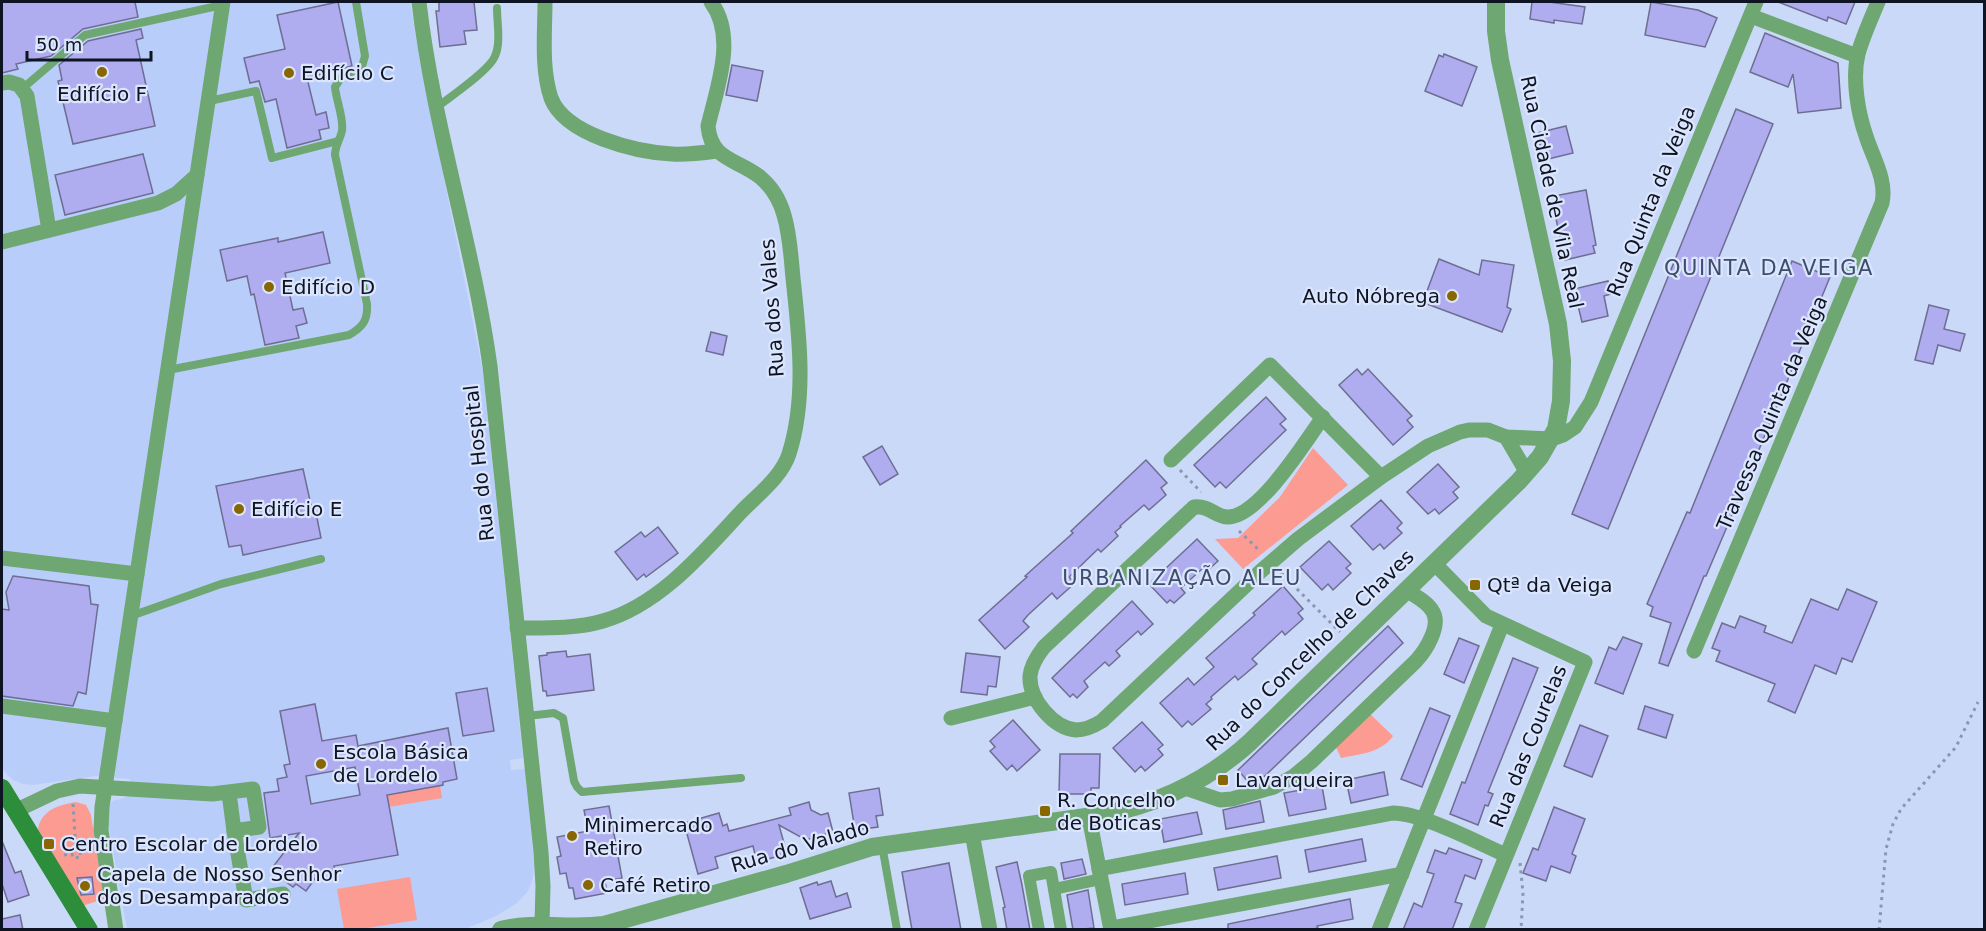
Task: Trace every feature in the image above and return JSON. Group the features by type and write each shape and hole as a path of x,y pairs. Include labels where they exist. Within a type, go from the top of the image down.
{"main road":[{"path":"2,789 89,930"}],"street":[{"name":"Rua do Hospital","path":"419,2 424,45 488,351 550,927"},
{"path":"545,2 545,63 548,87 556,107 568,121 608,140 642,149 681,155 717,151 712,143 708,126 722,61 724,38 720,15 711,2"},
{"name":"Rua Cidade de Vila Real","path":"1496,2 1496,31 1500,60 1558,324 1562,361 1561,393"},
{"path":"1753,9 1857,56 1878,2"},
{"path":"116,930 101,830 106,786 222,3"},
{"name":"Rua Quinta da Veiga","path":"1552,439 1575,427 1591,402 1753,9"},
{"name":"Travessa Quinta da Veiga","path":"1695,651 1882,203 1884,195 1882,178 1862,123 1857,82 1857,56"},
{"path":"2,83 15,82 23,88 27,96 49,230"},
{"name":"Rua dos Vales","path":"517,628 582,626 618,616 640,604 693,563 774,477 788,455 796,417 800,380 800,345 789,237 784,214 775,194 761,178 717,151"},
{"path":"2,242 158,203 176,194 197,175"},
{"path":"1171,460 1270,365 1382,477"},
{"name":"Rua do Concelho de Chaves","path":"972,833 1089,817 1139,807 1185,788 1214,771 1245,748 1527,473 1552,439 1559,414 1561,393"},
{"path":"1559,414 1575,412 1591,402"},
{"path":"1323,417 1274,485 1256,502 1231,517 1217,514 1207,507 1194,507 1055,636 1034,661 1030,678 1035,697 1048,715 1065,728 1085,729 1102,721 1298,539 1428,446 1460,432 1488,430 1506,437 1552,439"},
{"path":"1506,437 1527,473"},
{"path":"2,558 137,574"},
{"path":"1379,930 1503,625 1479,611 1434,563"},
{"path":"1185,788 1220,800 1232,799 1275,787 1294,776 1312,761 1416,661 1425,649 1433,631 1434,614 1428,606 1406,590"},
{"name":"Rua das Courelas","path":"1476,930 1585,662 1503,625"},
{"path":"951,718 1035,697"},
{"path":"2,706 115,721"},
{"path":"15,811 68,788 106,786 199,793 229,793 253,789 258,827 234,831"},
{"path":"229,793 246,900 283,894"},
{"path":"1054,889 1100,874 1402,813 1506,855"},
{"path":"1089,817 1109,929 1402,874"},
{"path":"972,833 990,930"},
{"name":"Rua do Valado","path":"501,930 525,925 592,927 614,923 786,874 851,852 882,845 972,833"},
{"path":"1039,930 1029,876 1051,872 1061,930"}],"lane":[{"path":"168,370 349,335 358,330 368,317 368,304 335,155 342,133 342,124 334,87 343,75 361,70 364,64 365,56 356,2"},
{"path":"23,88 85,35 222,3"},
{"path":"437,107 488,67 495,58 497,8"},
{"path":"209,101 256,90 272,158 338,141"},
{"path":"131,615 221,584 321,560"},
{"path":"527,716 554,713 563,718 574,781 582,792 741,778"},
{"path":"882,845 897,930"}],"path":[{"path":"1880,930 1885,857 1893,824 1901,809 1956,747 1978,702"},
{"path":"73,802 76,850"},
{"path":"1506,855 1512,853 1515,855 1521,869 1521,930"}],"shaded area":[{"path":"2,2 410,2 483,372 523,758 510,760 511,770 525,769 534,865 533,878 528,891 517,903 496,916 463,930 127,929 107,817 113,801 127,797 130,779 95,776 33,785 13,780 2,769"},
{"path":"1313,448 1348,485 1243,569 1215,539 1238,538 1280,497"},
{"path":"1370,714 1393,736 1376,749 1341,758 1336,747"},
{"path":"440,785 442,798 389,807 386,792"},
{"path":"76,802 86,805 91,815 104,899 82,906 38,829 47,813 57,807"},
{"path":"410,877 417,920 361,929 344,929 337,889"}],"building":[{"path":"2,2 135,2 138,17 83,29 51,56 16,64 18,69 2,73"},
{"name":"Edifício C","path":"338,2 352,66 307,78 316,115 326,112 329,128 319,130 321,139 287,148 276,99 265,102 259,81 250,83 244,58 285,49 277,15"},
{"path":"439,2 474,2 477,30 464,31 466,44 440,47 436,11 439,11"},
{"path":"1532,2 1585,7 1582,24 1530,19"},
{"path":"1651,2 1698,10 1717,18 1705,47 1645,35"},
{"path":"1778,2 1855,2 1846,24 1828,17 1827,21"},
{"name":"Edifício F","path":"141,29 143,38 136,40 155,126 73,144 58,81 62,80 59,65 88,41"},
{"path":"1765,33 1838,63 1841,108 1798,113 1793,74 1788,87 1750,72"},
{"path":"1444,54 1477,67 1462,106 1425,91 1439,55 1443,57"},
{"path":"732,65 763,71 757,101 726,95"},
{"path":"1736,109 1773,124 1608,529 1572,514"},
{"path":"1566,126 1573,153 1544,160 1537,133"},
{"path":"143,154 153,193 65,215 55,175"},
{"path":"1586,190 1596,245 1593,246 1595,253 1565,260 1553,205 1556,204 1554,196"},
{"name":"Edifício D","path":"323,232 330,263 285,273 293,310 303,308 307,323 296,326 299,338 265,345 254,294 251,295 247,276 227,281 220,250 278,238 278,242"},
{"path":"1439,259 1479,275 1482,260 1514,265 1507,307 1511,309 1502,332 1427,304 1428,300 1424,299"},
{"path":"1792,261 1830,277 1668,666 1659,663 1671,623 1650,616 1653,607 1647,604 1687,512 1690,513"},
{"path":"1608,281 1611,294 1604,296 1608,316 1582,322 1574,289"},
{"path":"1929,305 1949,310 1944,329 1965,334 1960,351 1938,345 1933,364 1915,360"},
{"path":"711,332 727,336 723,355 706,351"},
{"path":"1357,369 1362,375 1368,369 1412,416 1407,420 1413,427 1393,445 1339,385"},
{"path":"1266,397 1286,419 1280,424 1286,430 1226,488 1220,482 1215,487 1194,465"},
{"path":"882,446 898,474 880,485 863,457"},
{"path":"1146,460 1167,483 1161,488 1166,495 1149,510 1144,505 1120,526 1115,532 1118,536 1101,552 1098,549 1069,577 1075,583 1057,599 1052,593 1028,615 1023,621 1029,627 1005,649 979,620 1073,533 1071,531"},
{"path":"1438,464 1459,487 1453,492 1458,498 1439,514 1435,509 1428,514 1407,492"},
{"name":"Edifício E","path":"303,469 321,538 243,555 241,545 229,547 216,486"},
{"path":"1381,500 1402,523 1397,528 1402,533 1384,549 1380,544 1373,550 1351,526"},
{"path":"658,527 678,553 646,577 644,574 637,580 615,552 641,532 645,537"},
{"path":"1197,539 1218,561 1206,572 1203,568 1181,588 1185,593 1174,603 1170,600 1167,603 1149,584"},
{"path":"1329,541 1351,564 1346,568 1351,573 1333,590 1328,584 1322,590 1300,567"},
{"path":"13,576 89,586 91,604 98,605 86,694 78,692 73,706 2,696 2,609 9,610 6,592"},
{"path":"1283,586 1303,609 1298,613 1303,619 1285,635 1282,631 1252,659 1257,664 1238,680 1235,676 1211,697 1212,699 1206,704 1211,709 1192,725 1188,721 1182,727 1160,703 1188,678 1194,685 1214,667 1206,658 1255,615 1253,613"},
{"path":"1847,589 1877,602 1852,662 1842,658 1836,674 1815,665 1795,713 1768,701 1775,684 1716,661 1720,651 1712,648 1722,623 1735,628 1740,616 1766,626 1764,632 1792,643 1811,599 1838,610"},
{"path":"1132,601 1153,624 1141,635 1138,631 1116,651 1120,656 1109,666 1105,662 1084,681 1088,687 1077,698 1073,694 1070,697 1052,678"},
{"path":"1388,626 1403,643 1268,773 1259,781 1250,784 1238,770"},
{"path":"1623,637 1642,644 1623,694 1595,683 1609,647 1616,650"},
{"path":"1459,638 1479,646 1464,683 1444,674"},
{"path":"566,651 567,657 590,654 594,690 547,696 546,691 543,691 539,656"},
{"path":"966,653 1000,657 996,687 988,686 987,695 961,692"},
{"path":"1513,658 1538,668 1488,792 1493,794 1488,806 1485,805 1478,825 1450,814 1462,782 1465,783"},
{"path":"487,688 494,731 463,736 456,693"},
{"path":"315,704 322,741 356,735 358,746 448,728 457,779 443,782 443,785 387,795 398,855 334,866 335,870 319,873 306,891 296,884 293,887 272,868 299,833 270,838 264,793 279,791 277,779 287,777 284,765 290,764 280,711","holes":["355,767 360,795 311,804 306,776"]},
{"path":"1645,706 1673,715 1666,738 1638,729"},
{"path":"1430,708 1450,716 1422,787 1401,779"},
{"path":"1013,720 1040,750 1017,771 1012,765 1007,770 990,751 995,747 990,741"},
{"path":"1142,722 1163,745 1158,749 1163,755 1145,771 1141,766 1135,772 1113,748"},
{"path":"1580,725 1608,736 1592,777 1564,766"},
{"path":"1060,754 1100,754 1099,788 1091,788 1091,794 1059,794"},
{"path":"1384,772 1388,795 1351,803 1346,780"},
{"path":"1322,786 1326,809 1289,816 1284,793"},
{"path":"879,788 883,815 876,816 878,827 855,830 849,793"},
{"path":"1260,801 1264,822 1226,829 1223,810"},
{"path":"809,802 811,810 821,815 828,813 833,832 806,840 779,825 787,854 768,859 767,855 756,858 753,846 715,857 718,868 698,874 684,823 719,813 723,826 727,824 729,831 791,815 789,808"},
{"path":"609,806 622,878 605,881 607,893 575,899 573,888 569,888 566,873 560,874 557,857 561,856 557,837 588,831 584,810"},
{"path":"1554,807 1585,819 1572,854 1576,856 1570,873 1551,866 1546,881 1523,873 1533,848 1538,850"},
{"path":"1197,812 1202,834 1164,842 1160,819"},
{"path":"1362,839 1366,861 1309,872 1305,850"},
{"path":"2,841 15,873 21,871 29,895 8,902 2,884"},
{"path":"1449,848 1482,860 1475,879 1465,875 1455,902 1462,904 1452,930 1403,930 1414,903 1422,907 1434,874 1427,872 1435,850 1446,854"},
{"path":"1277,856 1281,878 1218,890 1214,868"},
{"path":"1082,859 1086,874 1064,879 1061,863"},
{"path":"1017,862 1030,930 1007,930 1003,908 1005,907 996,867"},
{"path":"949,863 961,930 912,930 902,872"},
{"path":"1185,873 1188,894 1125,905 1122,884"},
{"name":"Capela de Nosso Senhor dos Desamparados","path":"92,877 94,894 81,895 77,878"},
{"path":"831,881 836,897 847,893 851,907 810,919 800,888 817,882 818,885"},
{"path":"1088,890 1094,928 1073,930 1067,895"},
{"path":"1350,899 1353,919 1317,926 1318,928 1228,930 1228,924"},
{"path":"20,915 23,930 2,930 2,919"}],"place":[{"name":"Edifício F","path":"102,72"},
{"name":"Edifício C","path":"289,73"},
{"name":"Edifício D","path":"269,287"},
{"name":"Auto Nóbrega","path":"1452,296"},
{"name":"Edifício E","path":"239,509"},
{"name":"Qtª da Veiga","path":"1475,585"},
{"name":"Escola Básica de Lordelo","path":"321,764"},
{"name":"Lavarqueira","path":"1223,780"},
{"name":"R. Concelho de Boticas","path":"1045,811"},
{"name":"Minimercado Retiro","path":"572,836"},
{"name":"Centro Escolar de Lordelo","path":"49,844"},
{"name":"Café Retiro","path":"588,885"},
{"name":"Capela de Nosso Senhor dos Desamparados","path":"85,886"}],"district":[{"name":"QUINTA DA VEIGA","path":"1769,268"},
{"name":"URBANIZAÇÃO ALEU","path":"1182,578"}]}
